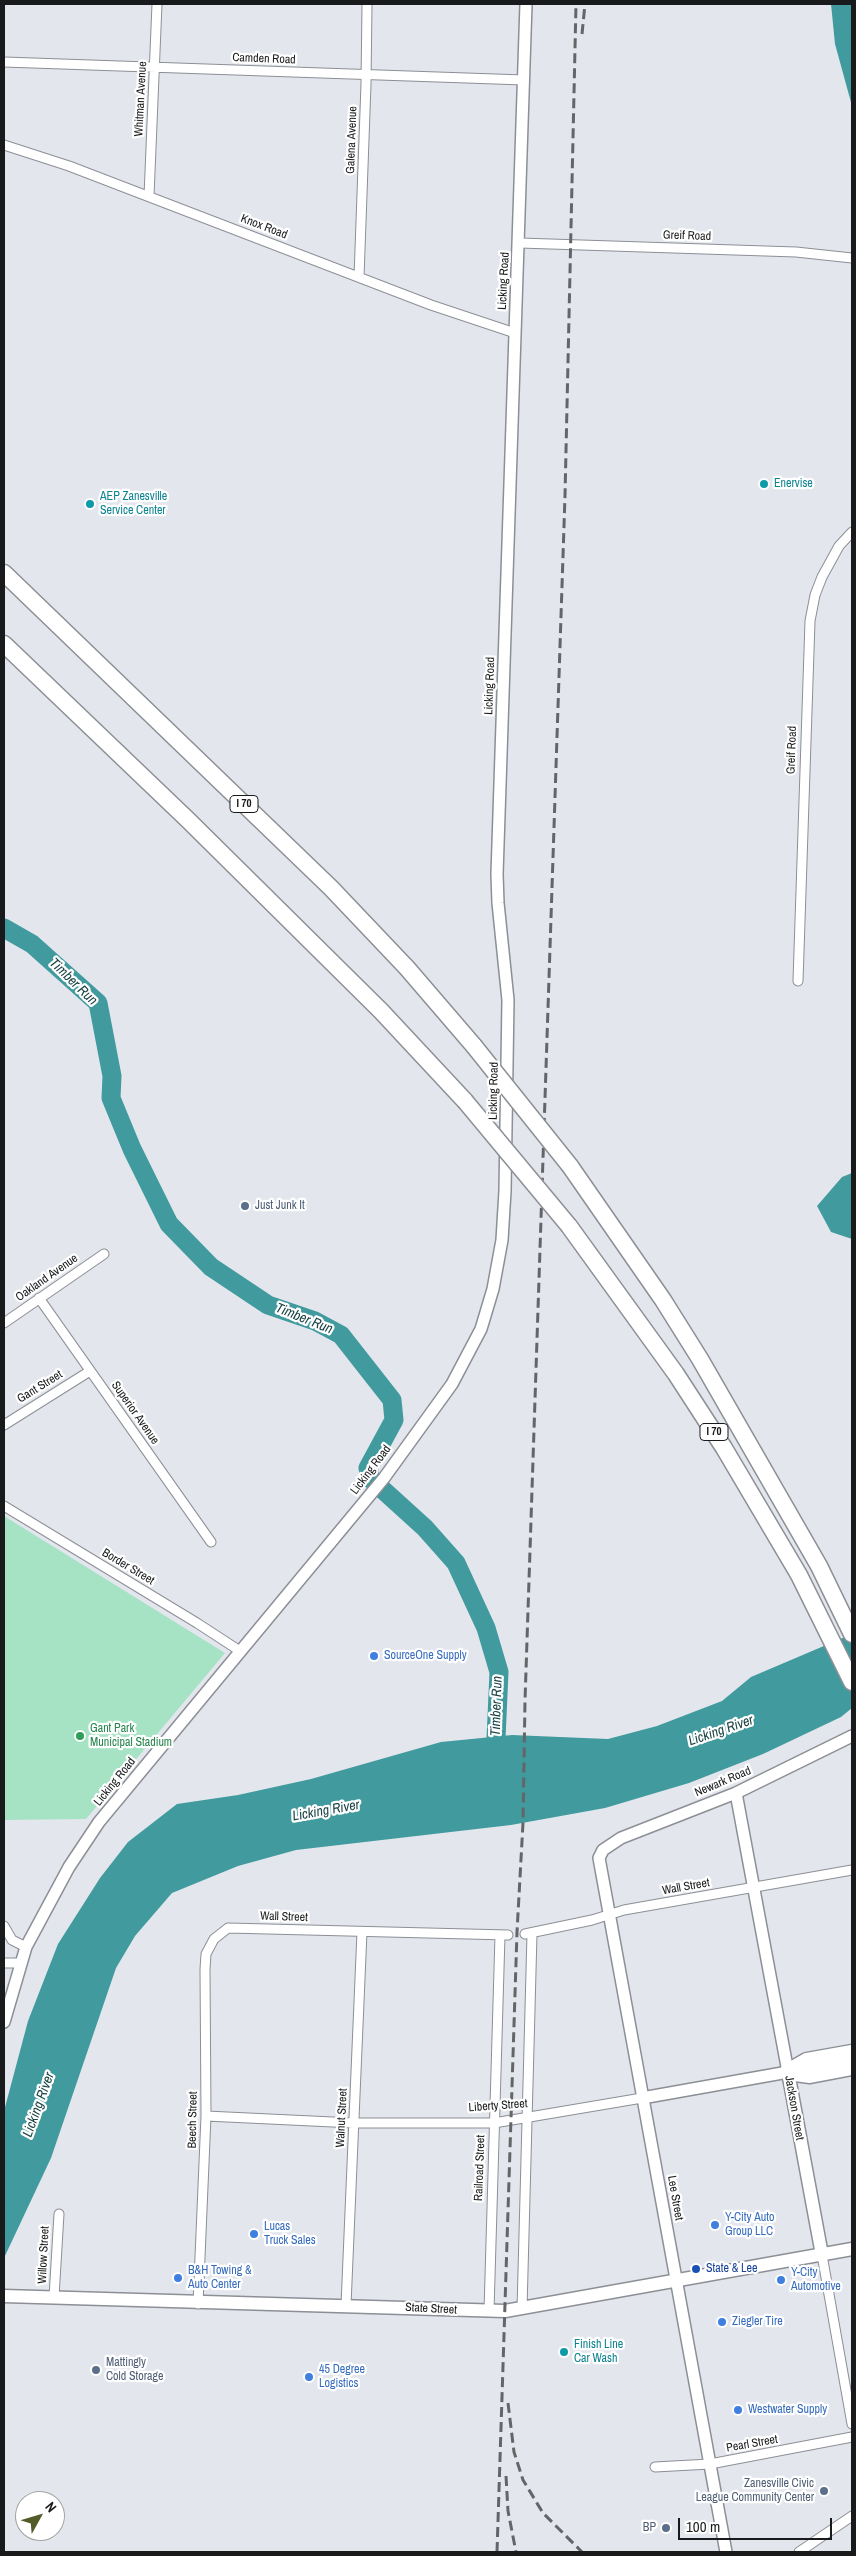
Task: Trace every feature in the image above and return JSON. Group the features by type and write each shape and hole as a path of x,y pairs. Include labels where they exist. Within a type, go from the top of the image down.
{"highway":[{"name":"I 70","path":"4,573 331,888 407,968 474,1046 570,1166 663,1300 719,1391 819,1566 852,1634"},
{"name":"I 70","path":"4,644 188,820 353,984 465,1101 569,1226 676,1374 724,1448 799,1575 852,1682"},
{"path":"788,2072 807,2062 852,2053"},
{"path":"788,2072 810,2075 852,2067"}],"main road":[{"name":"Jackson Street","path":"788,2072 822,2255"},
{"name":"State Street","path":"4,2296 198,2304 346,2305 489,2311 522,2309 852,2249"}],"street":[{"name":"Whitman Avenue","path":"149,196 157,4"},
{"name":"Galena Avenue","path":"358,278 367,4"},
{"name":"Licking Road","path":"4,2022 26,1947 69,1867 99,1822 384,1478 452,1384 481,1329 493,1289 502,1240 509,1039 508,1000 498,903 498,874 515,333 520,243 526,4"},
{"name":"Camden Road","path":"4,62 524,80"},
{"name":"Knox Road","path":"4,145 149,196 358,278 515,333"},
{"name":"Greif Road","path":"520,243 796,252 852,258"},
{"name":"Greif Road","path":"798,981 810,621 815,595 822,577 839,546 852,532"},
{"name":"Oakland Avenue","path":"4,1323 104,1254"},
{"name":"Superior Avenue","path":"39,1298 211,1542"},
{"name":"Gant Street","path":"4,1425 90,1371"},
{"name":"Border Street","path":"4,1506 240,1651"},
{"name":"Newark Road","path":"604,1850 621,1838 736,1792 852,1736"},
{"name":"Jackson Street","path":"736,1792 788,2072"},
{"name":"Lee Street","path":"604,1850 599,1858 608,1916 726,2552"},
{"name":"Wall Street","path":"528,2119 528,1934 608,1916 624,1910 852,1870"},
{"path":"4,1926 12,1940 26,1947"},
{"name":"Wall Street","path":"214,1939 228,1928 504,1935"},
{"name":"Walnut Street","path":"346,2305 362,1932"},
{"name":"Railroad Street","path":"489,2311 494,2123 504,1935"},
{"name":"Beech Street","path":"198,2304 206,2116 204,1969 206,1954 214,1939"},
{"path":"4,1963 20,1963"},
{"name":"Liberty Street","path":"206,2116 354,2122 494,2123 528,2119 788,2072"},
{"path":"522,2309 528,2119"},
{"name":"Willow Street","path":"54,2297 59,2214"},
{"name":"Jackson Street","path":"822,2255 852,2424"},
{"name":"Pearl Street","path":"655,2467 710,2464 852,2437"},
{"path":"800,2552 852,2516"}],"green space":[{"name":"Gant Park Municipal Stadium","path":"4,1516 225,1653 86,1819 4,1820"}],"water":[{"path":"831,4 852,4 852,106 835,44"},
{"path":"852,1173 852,1239 831,1232 817,1206 842,1177"},
{"name":"Licking River","path":"852,1634 852,1708 841,1717 763,1754 689,1783 605,1808 511,1825 296,1850 238,1866 172,1893 135,1936 116,1968 51,2158 4,2258 4,2111 28,2021 58,1944 100,1878 128,1842 177,1804 238,1795 311,1779 441,1742 512,1735 608,1739 657,1726 722,1701 751,1677"}],"waterway":[{"name":"Timber Run","path":"4,928 32,944 98,1003 112,1076 111,1098 132,1149 169,1224 211,1267 268,1305 315,1321 341,1335 392,1400 394,1420 368,1468 371,1479 425,1528 456,1563 486,1628 499,1672 495,1761"}],"railway":[{"path":"497,2552 517,1932 523,1823 525,1701 565,496 576,4"},
{"path":"582,34 585,4"},
{"path":"508,2403 514,2452 523,2480 543,2513 582,2552"},
{"path":"506,2476 508,2511 516,2552"}],"place":[{"name":"Enervise","path":"764,484"},
{"name":"AEP Zanesville Service Center","path":"90,504"},
{"name":"Just Junk It","path":"245,1206"},
{"name":"SourceOne Supply","path":"374,1656"},
{"name":"Gant Park Municipal Stadium","path":"80,1736"},
{"name":"Y-City Auto Group LLC","path":"715,2225"},
{"name":"Lucas Truck Sales","path":"254,2234"},
{"name":"State & Lee","path":"696,2269"},
{"name":"B&H Towing & Auto Center","path":"178,2278"},
{"name":"Y-City Automotive","path":"781,2280"},
{"name":"Ziegler Tire","path":"722,2322"},
{"name":"Finish Line Car Wash","path":"564,2352"},
{"name":"Mattingly Cold Storage","path":"96,2370"},
{"name":"45 Degree Logistics","path":"309,2377"},
{"name":"Westwater Supply","path":"738,2410"},
{"name":"Zanesville Civic League Community Center","path":"824,2491"},
{"name":"BP","path":"666,2528"}]}
